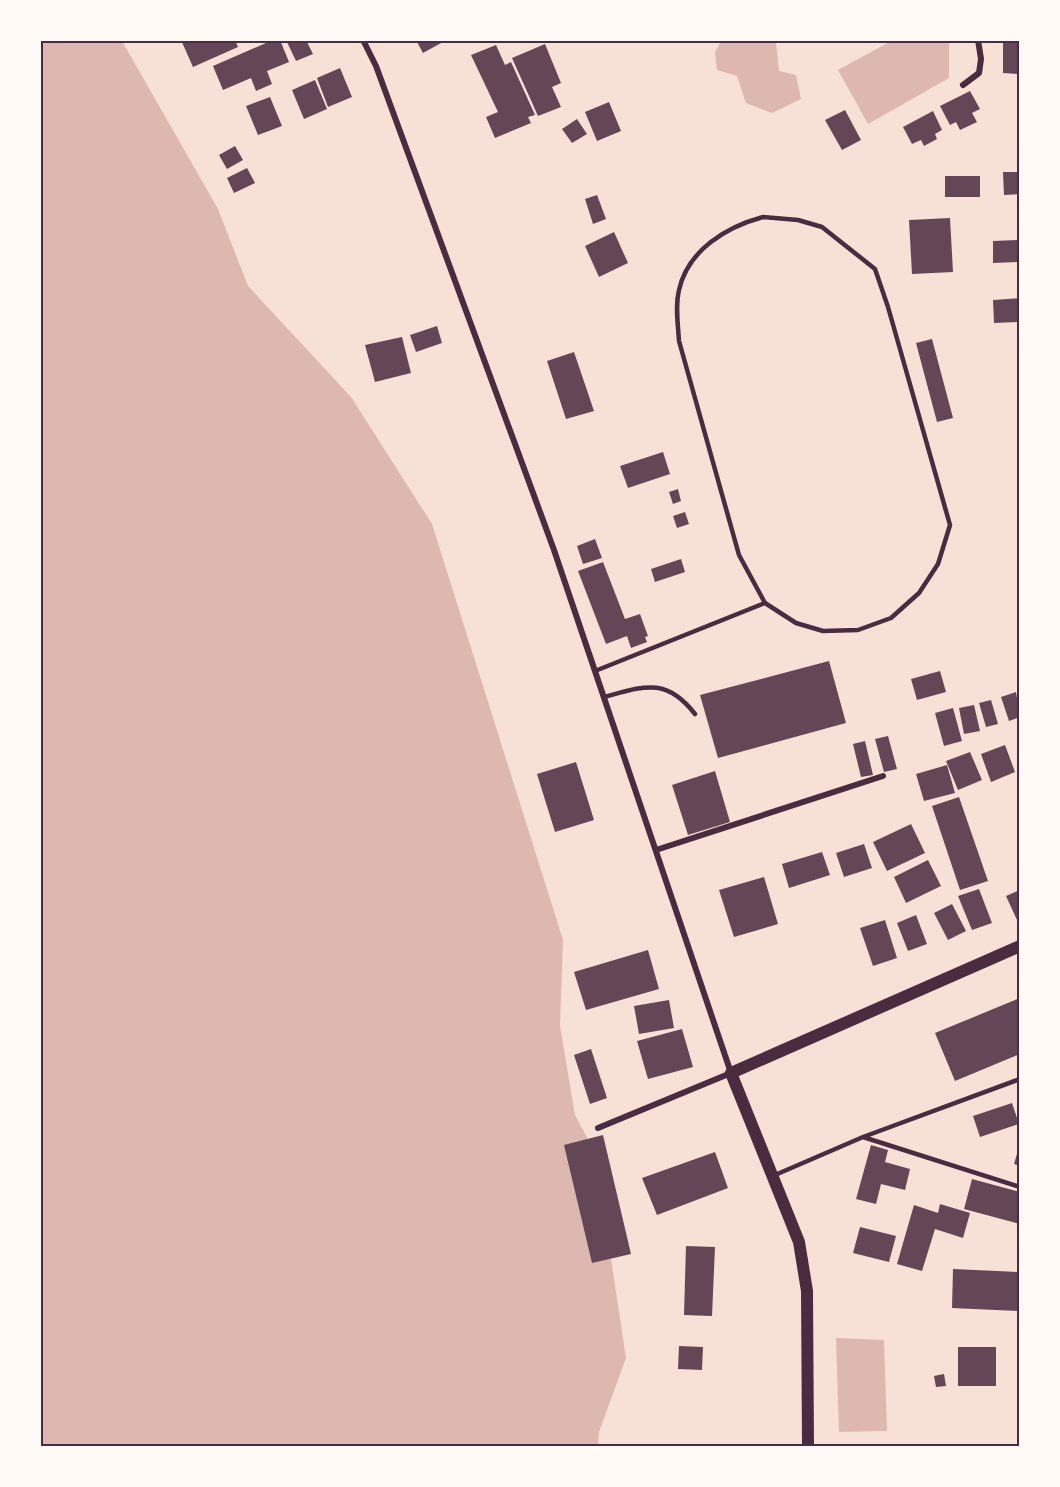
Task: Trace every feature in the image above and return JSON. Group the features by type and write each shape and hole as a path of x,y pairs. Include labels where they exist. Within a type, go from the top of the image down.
{"main road":[{"path":"808,1446 807,1291 799,1242 731,1073 1020,946"}],"street":[{"path":"363,40 376,66 554,550 731,1073 598,1128"},
{"path":"963,85 979,73 981,58 978,40"},
{"path":"656,850 883,776"}],"lane":[{"path":"783,217 822,227 875,268 950,525 938,564 919,593 891,618 858,630 823,631 796,623 765,603 739,555 679,341 677,305 679,288 690,265 702,250 722,233 753,220 783,217"},
{"path":"595,671 765,603"},
{"path":"604,697 642,687 674,692 695,714"},
{"path":"772,1177 863,1137 1020,1079"},
{"path":"863,1137 1020,1187"}],"shaded area":[{"path":"893,40 946,41 949,43 949,78 868,124 838,70"},
{"path":"40,41 122,41 218,209 248,286 351,397 432,524 563,940 560,1026 575,1115 601,1163 604,1212 626,1358 599,1432 598,1446 41,1446"},
{"path":"721,41 773,41 776,43 779,71 796,75 801,99 772,113 746,103 737,76 717,70 715,52"},
{"path":"836,1338 884,1340 887,1431 839,1432"}],"building":[{"path":"181,40 235,40 238,47 193,67"},
{"path":"273,40 280,40 289,62 267,71 272,84 256,91 251,78 223,90 213,66"},
{"path":"286,40 306,40 313,54 296,61"},
{"path":"416,40 439,40 441,43 423,53"},
{"path":"1003,40 1020,40 1020,74 1003,73"},
{"path":"545,44 561,83 552,87 561,107 538,116 512,58"},
{"path":"496,45 505,65 511,62 535,115 528,117 531,123 495,138 486,117 498,112 471,55"},
{"path":"340,68 352,97 328,107 317,78"},
{"path":"315,80 327,109 304,119 292,90"},
{"path":"970,91 980,109 972,113 977,122 960,130 956,122 950,125 940,106"},
{"path":"270,97 282,126 258,135 246,106"},
{"path":"609,102 621,131 597,141 585,112"},
{"path":"845,110 861,140 842,150 825,120"},
{"path":"933,111 942,130 935,134 937,139 924,146 921,140 912,144 903,127"},
{"path":"577,119 587,134 572,143 562,129"},
{"path":"235,146 243,160 227,169 219,155"},
{"path":"247,168 255,183 234,193 227,178"},
{"path":"1003,172 1020,172 1020,194 1004,195"},
{"path":"945,176 980,176 980,197 945,197"},
{"path":"597,195 606,219 593,224 585,199"},
{"path":"950,218 953,272 912,274 909,220"},
{"path":"614,232 628,263 599,277 585,246"},
{"path":"1020,240 1020,262 993,263 993,241"},
{"path":"1020,298 1020,322 994,323 993,300"},
{"path":"437,326 442,343 416,352 410,335"},
{"path":"402,337 411,373 375,382 365,345"},
{"path":"932,339 953,418 937,422 916,343"},
{"path":"574,352 594,411 566,419 547,361"},
{"path":"663,452 670,474 628,488 620,466"},
{"path":"678,489 681,501 673,504 669,492"},
{"path":"685,512 689,524 677,528 673,516"},
{"path":"595,539 602,558 583,564 577,546"},
{"path":"681,559 685,572 655,582 651,569"},
{"path":"603,562 625,619 640,614 648,636 645,637 647,642 631,648 627,636 606,644 578,571"},
{"path":"829,661 846,723 718,758 700,695"},
{"path":"940,671 946,692 917,700 911,679"},
{"path":"1016,692 1020,717 1009,721 1001,697"},
{"path":"991,700 998,724 986,727 979,703"},
{"path":"974,705 980,731 964,734 959,708"},
{"path":"953,708 962,741 944,746 935,713"},
{"path":"888,736 897,769 884,772 875,739"},
{"path":"865,741 873,775 861,777 853,744"},
{"path":"1005,745 1015,772 991,782 981,754"},
{"path":"970,752 982,780 958,790 946,761"},
{"path":"576,762 594,820 555,832 537,774"},
{"path":"947,765 955,793 924,801 916,774"},
{"path":"715,771 730,822 688,835 672,785"},
{"path":"959,797 988,881 960,890 932,806"},
{"path":"911,824 925,853 887,871 873,842"},
{"path":"864,844 872,868 844,877 836,853"},
{"path":"822,852 830,875 789,888 782,864"},
{"path":"928,860 941,886 906,903 894,877"},
{"path":"764,877 778,924 734,937 719,890"},
{"path":"979,889 992,923 972,930 958,896"},
{"path":"1020,890 1020,919 1017,920 1006,896"},
{"path":"952,904 966,931 948,940 934,913"},
{"path":"916,915 927,944 908,951 897,923"},
{"path":"885,920 897,958 873,966 860,928"},
{"path":"648,950 659,989 586,1010 574,972"},
{"path":"1020,998 1020,1054 955,1081 935,1033"},
{"path":"669,1000 674,1028 639,1034 634,1006"},
{"path":"682,1029 693,1067 648,1079 637,1041"},
{"path":"591,1049 607,1098 590,1104 574,1055"},
{"path":"1012,1103 1019,1124 980,1137 973,1116"},
{"path":"603,1135 631,1254 592,1263 564,1145"},
{"path":"871,1145 888,1150 885,1162 910,1169 905,1190 881,1184 876,1204 856,1199"},
{"path":"1020,1147 1020,1166 1014,1164"},
{"path":"715,1152 728,1188 657,1215 642,1178"},
{"path":"972,1179 1020,1192 1020,1224 964,1209"},
{"path":"940,1204 970,1213 963,1238 935,1229 922,1271 897,1264 914,1205 938,1213"},
{"path":"860,1227 896,1236 889,1262 853,1253"},
{"path":"686,1246 715,1247 712,1316 684,1315"},
{"path":"953,1269 1020,1272 1020,1311 952,1308"},
{"path":"679,1346 703,1347 702,1370 678,1369"},
{"path":"958,1347 996,1347 996,1386 958,1386"},
{"path":"944,1374 946,1386 936,1387 934,1376"}]}
